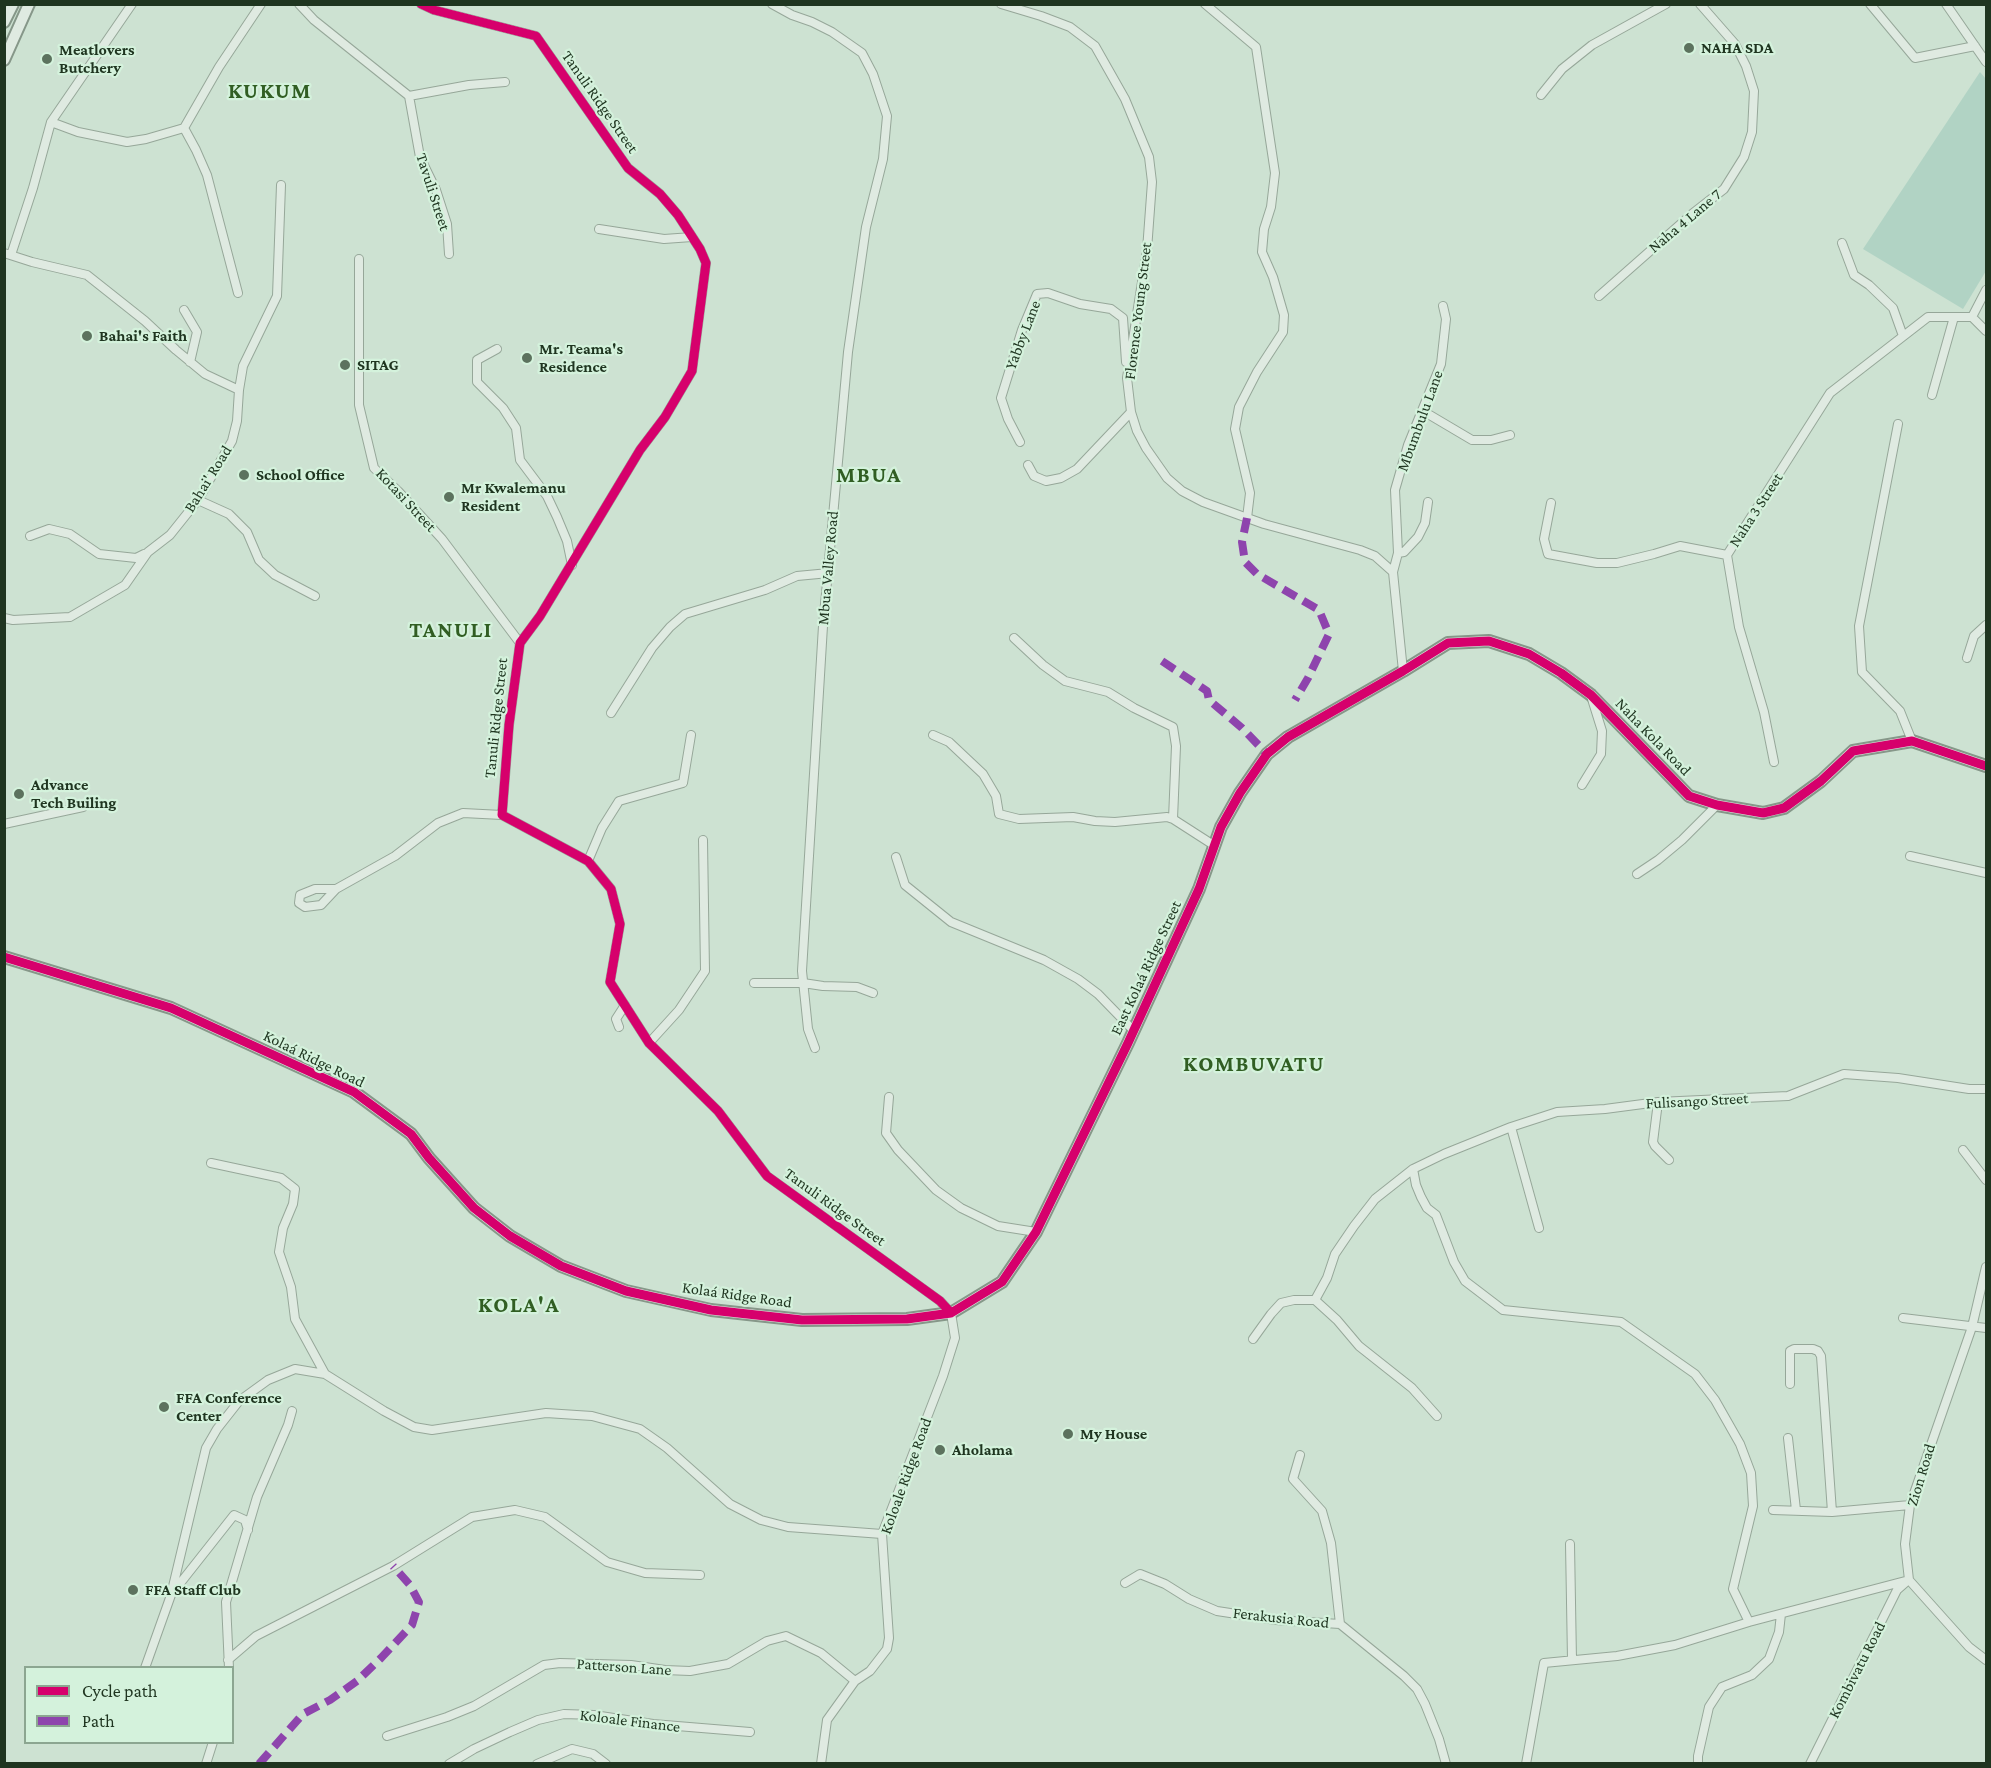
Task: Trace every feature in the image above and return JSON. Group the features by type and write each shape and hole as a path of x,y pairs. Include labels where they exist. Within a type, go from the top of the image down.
{"street":[{"path":"4,22 13,4"},
{"path":"4,60 29,4"},
{"path":"132,4 51,122 33,188 8,254 87,275 145,321 205,374 239,390"},
{"path":"51,122 78,132 127,142 184,128 219,67 261,4"},
{"path":"299,4 314,20 409,96 469,85 505,82"},
{"name":"Tanuli Ridge Street","path":"421,4 434,10 536,36 628,168 660,194 678,215 706,263 692,371 665,417 640,450 540,616 520,643 509,725 502,815 588,861 611,889 620,924 610,982 649,1043 718,1111 767,1176 940,1301 951,1313"},
{"name":"Mbua Valley Road","path":"772,4 832,32 862,53 873,74 887,116 883,159 866,227 848,352 835,479 820,674 802,971 808,1029 815,1048"},
{"name":"Florence Young Street","path":"1001,4 1070,27 1095,46 1125,99 1149,157 1152,182 1147,250 1127,372 1131,412 1146,448 1167,478 1182,491 1203,502 1247,518 1360,549 1375,556 1394,572"},
{"path":"1205,4 1256,47 1275,173 1262,252 1273,277 1284,315 1284,332 1257,372 1239,407 1235,429 1250,493 1247,518"},
{"path":"1541,95 1562,69 1592,45 1666,4"},
{"name":"Naha 4 Lane 7","path":"1599,296 1692,214 1724,189 1744,157 1752,132 1754,91 1746,66 1735,44 1700,4"},
{"path":"1870,4 1915,58 1975,46"},
{"path":"1946,4 1986,62"},
{"name":"Tavuli Street","path":"409,96 420,157 436,190 447,225 449,254"},
{"path":"184,128 207,175 238,292"},
{"name":"Bahai' Road","path":"4,618 13,620 70,617 125,585 148,552 170,535 198,500 232,441 246,359 278,296 281,185"},
{"path":"599,229 664,239 692,237"},
{"path":"1842,243 1854,275 1869,285 1893,308 1903,336"},
{"name":"Kotasi Street","path":"359,260 359,405 374,468 442,539 520,643"},
{"path":"1986,290 1972,317 1986,331"},
{"name":"Yabby Lane","path":"1020,442 1008,419 1001,398 1022,330 1037,294 1048,293 1080,304 1111,309 1123,318 1127,372"},
{"name":"Mbumbulu Lane","path":"1394,572 1398,553 1395,490 1408,446 1441,364 1446,319 1443,306"},
{"path":"184,310 197,332 190,362"},
{"name":"Naha 3 Street","path":"1774,762 1764,712 1739,627 1727,555 1830,393 1928,317 1972,317"},
{"path":"1932,394 1954,317"},
{"path":"497,349 477,360 477,382 503,408 516,429 520,460 552,506 567,541 572,565"},
{"path":"1423,411 1472,440 1491,440 1510,435"},
{"path":"1028,465 1034,476 1046,481 1061,478 1077,469 1131,412"},
{"path":"1898,424 1859,626 1862,672 1900,711 1912,741"},
{"path":"198,500 229,514 247,532 259,560 275,575 315,596"},
{"path":"1398,553 1404,552 1418,537 1425,523 1428,502"},
{"path":"1551,503 1544,539 1548,554 1597,563 1617,563 1680,546 1727,555"},
{"path":"30,536 49,530 70,534 99,554 136,558 148,552"},
{"path":"1394,572 1403,671"},
{"path":"612,713 652,648 685,614 765,590 797,576 829,573"},
{"path":"1967,658 1974,636 1986,626"},
{"path":"1014,638 1043,665 1065,681 1108,692 1173,727 1176,746 1173,819"},
{"name":"Naha Kola Road","path":"1403,671 1448,643 1489,641 1529,654 1561,673 1591,695 1689,796 1717,805 1763,813 1784,808 1821,781 1853,751 1912,741 1986,766"},
{"name":"East Kolaá Ridge Street","path":"951,1313 1002,1282 1036,1232 1134,1031 1199,889 1221,826 1267,754 1288,737 1403,671"},
{"path":"1582,785 1601,754 1602,731 1591,695"},
{"path":"588,861 602,828 619,801 683,783 691,735"},
{"path":"933,735 949,742 983,774 996,796 999,814 1019,819 1073,817 1115,822 1167,817 1215,846"},
{"path":"1637,874 1682,840 1717,805"},
{"path":"4,824 83,807"},
{"path":"336,889 395,855 438,823 463,813 502,815"},
{"path":"649,1043 679,1010 705,971 702,840"},
{"path":"896,856 905,885 951,922 1044,960 1078,979 1098,994 1134,1031"},
{"path":"1910,856 1986,873"},
{"name":"Kolaá Ridge Road","path":"4,957 171,1008 354,1092 411,1134 429,1158 474,1208 510,1236 561,1266 626,1291 711,1310 802,1320 907,1319 951,1313"},
{"path":"754,983 803,983 857,987 873,993"},
{"path":"619,1027 616,1019 625,1005"},
{"name":"Fulisango Street","path":"1315,1300 1327,1278 1335,1254 1354,1226 1375,1199 1413,1169 1511,1127 1557,1112 1658,1102 1788,1096 1844,1074 1986,1089"},
{"path":"889,1097 886,1132 898,1150 936,1190 961,1208 998,1226 1036,1232"},
{"path":"1658,1102 1653,1142 1670,1160"},
{"path":"1511,1127 1539,1228"},
{"path":"1963,1150 1986,1180"},
{"path":"211,1163 281,1178 295,1189 293,1204 283,1228 279,1252 291,1287 295,1319 325,1374"},
{"path":"1413,1169 1421,1197 1427,1208 1436,1215 1454,1262 1465,1281 1503,1310 1621,1322 1695,1374 1715,1400 1740,1444 1751,1473 1753,1506 1732,1589 1749,1622"},
{"name":"Zion Road","path":"1909,1580 1905,1544 1910,1505 1972,1327 1986,1267"},
{"path":"1253,1340 1281,1303 1293,1300 1315,1300 1359,1346 1412,1388 1437,1416"},
{"name":"Koloale Ridge Road","path":"821,1764 827,1720 855,1682 870,1671 887,1649 890,1638 882,1534 955,1338 951,1313"},
{"path":"1903,1318 1986,1329"},
{"path":"1790,1384 1790,1351 1813,1349 1818,1351 1821,1356 1832,1512"},
{"path":"147,1666 171,1595 206,1448 222,1422 239,1401 268,1380 295,1369 325,1374 414,1427 432,1430 546,1413 592,1416 640,1429 668,1448 730,1504 760,1520 788,1527 882,1534"},
{"path":"228,1664 226,1602 257,1497 292,1411"},
{"path":"1788,1438 1796,1510"},
{"path":"1300,1455 1293,1479 1322,1511 1331,1543 1340,1624"},
{"path":"1773,1510 1832,1512 1910,1505"},
{"path":"228,1664 256,1636 393,1566 472,1517 514,1510 545,1517 607,1562 645,1573 700,1575"},
{"path":"171,1595 234,1515 245,1520 248,1531"},
{"path":"1570,1544 1572,1660"},
{"name":"Ferakusia Road","path":"1125,1583 1140,1574 1165,1584 1189,1599 1217,1611 1276,1620 1340,1624 1417,1689 1439,1739 1446,1764"},
{"path":"1526,1764 1544,1663 1617,1656 1675,1645 1749,1622 1909,1580 1969,1647 1986,1660"},
{"name":"Kombivatu Road","path":"1810,1764 1897,1590 1909,1580"},
{"path":"1698,1764 1709,1707 1722,1687 1752,1676 1769,1659 1779,1632 1781,1614"},
{"name":"Patterson Lane","path":"387,1736 447,1718 474,1706 544,1665 560,1663 631,1665 690,1671 728,1664 767,1641 786,1636 821,1653 855,1682"},
{"name":"Koloale Finance","path":"449,1764 510,1731 538,1720 564,1714 594,1715 670,1726 750,1732"},
{"path":"206,1764 213,1744"},
{"path":"537,1764 572,1749 592,1754 606,1764"}],"green space":[{"path":"1980,72 1986,79 1986,271 1963,309 1863,249"}],"marked path":[{"path":"1247,518 1242,542 1245,562 1257,574 1319,610 1329,634 1295,700"},
{"path":"1162,661 1207,691 1209,700 1242,728 1267,754"},
{"path":"259,1764 303,1714 330,1700 357,1681 412,1625 419,1602 410,1585 393,1566"}],"cycle path":[{"path":"421,4 434,10 536,36 628,168 660,194 678,215 700,249 706,263 692,371 665,417 640,450 540,616 520,643 509,725 502,815 588,861 611,889 620,924 610,982 649,1043 718,1111 767,1176 940,1301 951,1313"},
{"path":"4,957 171,1008 354,1092 411,1134 429,1158 474,1208 510,1236 561,1266 626,1291 711,1310 802,1320 907,1319 951,1313 1002,1282 1036,1232 1128,1043 1199,889 1221,827 1240,793 1267,754 1288,737 1448,643 1489,641 1529,654 1561,673 1591,695 1689,796 1717,805 1763,813 1784,808 1821,781 1853,751 1912,741 1986,766"}],"place":[{"name":"NAHA SDA","path":"1689,48"},
{"name":"Meatlovers Butchery","path":"47,59"},
{"name":"Bahai's Faith","path":"87,336"},
{"name":"Mr. Teama's Residence","path":"527,358"},
{"name":"SITAG","path":"345,365"},
{"name":"School Office","path":"244,475"},
{"name":"Mr Kwalemanu Resident","path":"449,497"},
{"name":"Advance Tech Builing","path":"19,794"},
{"name":"FFA Conference Center","path":"164,1407"},
{"name":"My House","path":"1068,1434"},
{"name":"Aholama","path":"940,1450"},
{"name":"FFA Staff Club","path":"133,1590"}],"district":[{"name":"KUKUM","path":"270,91"},
{"name":"MBUA","path":"869,475"},
{"name":"TANULI","path":"451,630"},
{"name":"KOMBUVATU","path":"1254,1064"},
{"name":"KOLA'A","path":"519,1305"}]}
